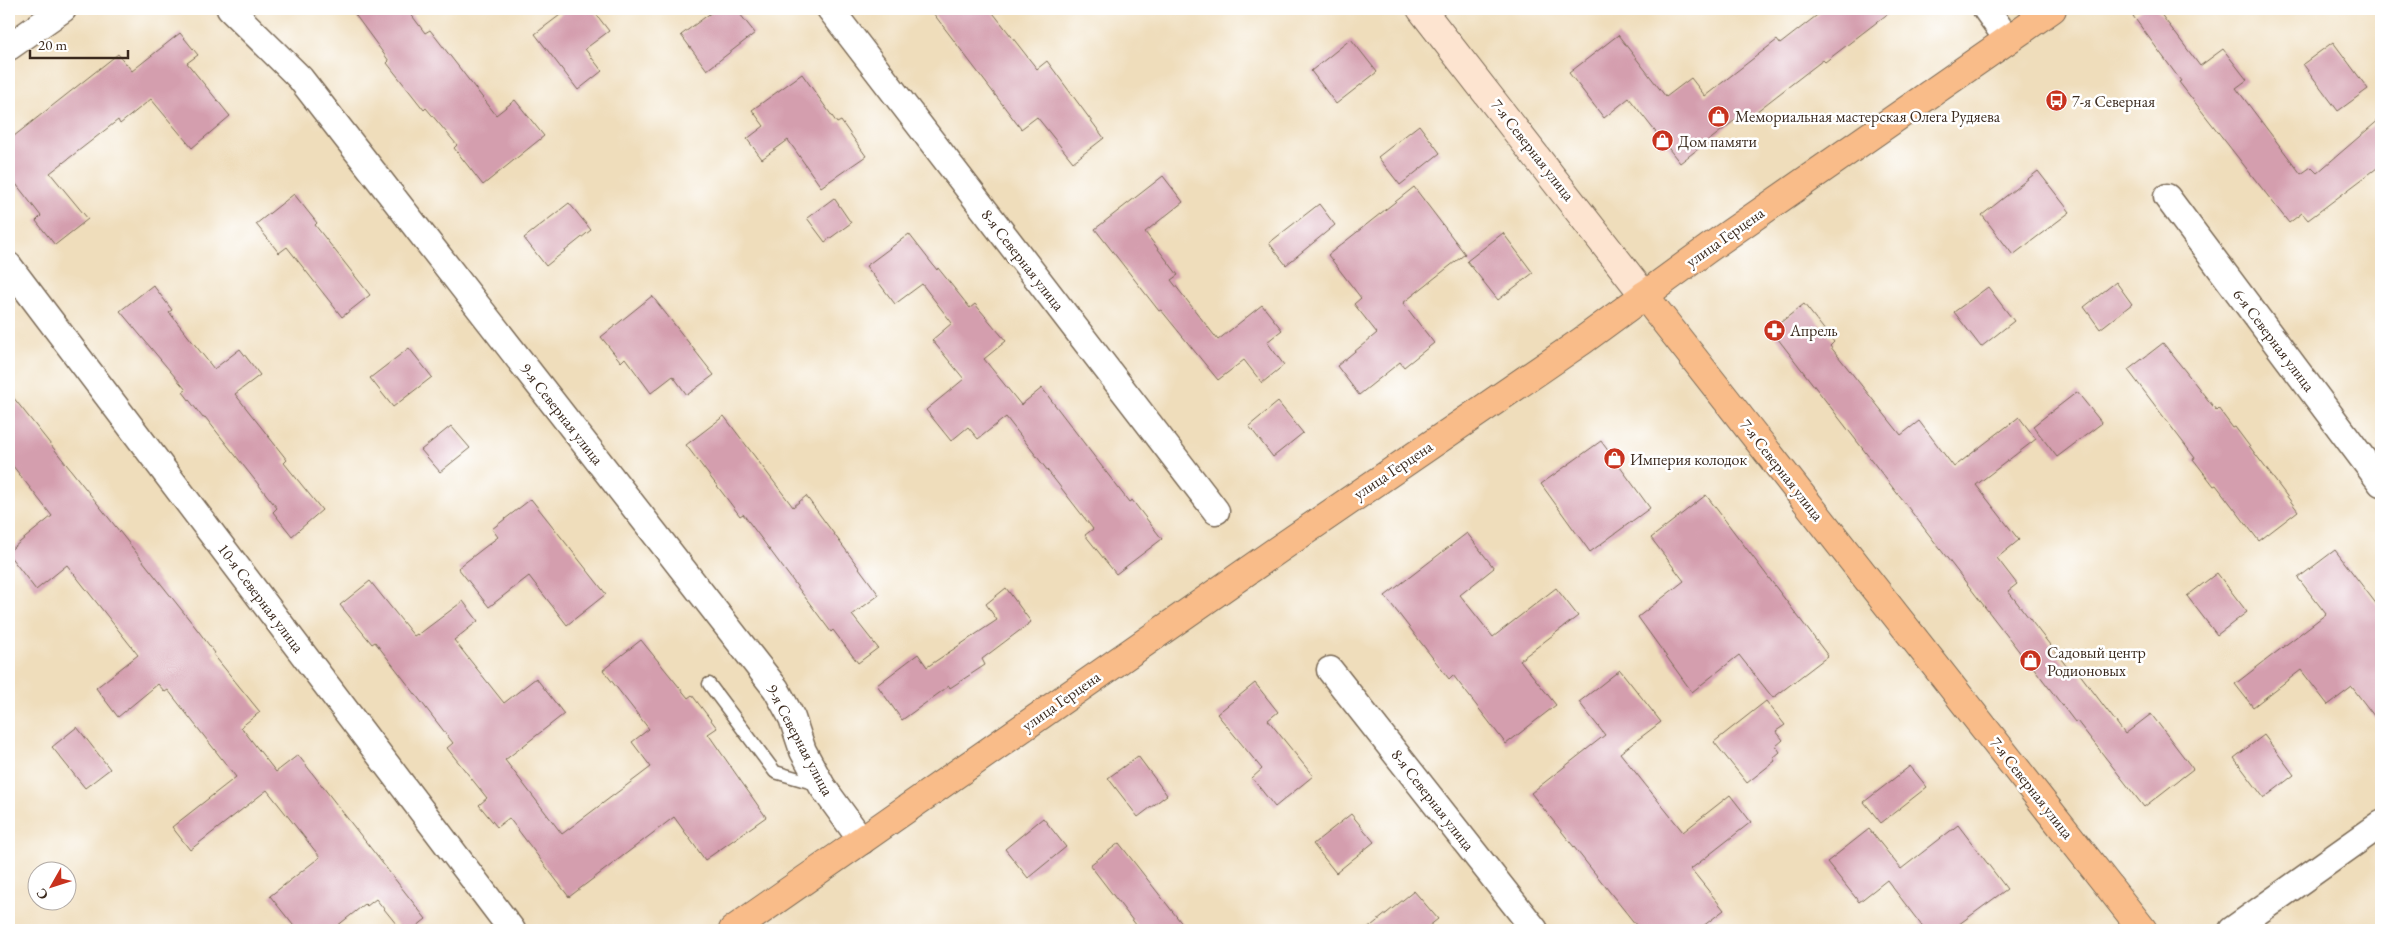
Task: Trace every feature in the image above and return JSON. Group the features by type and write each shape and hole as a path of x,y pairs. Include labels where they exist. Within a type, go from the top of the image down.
{"main road":[{"name":"7-я Северная улица","path":"1421,9 2143,930"},
{"name":"улица Герцена","path":"733,930 1268,556 1582,341 1644,295 2052,9"}],"street":[{"path":"9,47 62,9"},
{"name":"9-я Северная улица","path":"230,9 300,78 776,689 792,718 803,751 822,786 862,841"},
{"name":"8-я Северная улица","path":"830,9 1216,511"},
{"path":"1986,9 2008,40"},
{"name":"6-я Северная улица","path":"2167,197 2381,483"},
{"name":"10-я Северная улица","path":"9,266 512,930"},
{"name":"8-я Северная улица","path":"1330,670 1535,930"},
{"path":"2232,930 2381,824"}],"lane":[{"path":"709,684 776,772 822,786"}],"building":[{"path":"351,9 407,9 425,33 430,30 496,115 515,100 544,136 483,185 454,148 457,145 426,108 424,110 387,63 389,61"},
{"path":"568,9 592,9 609,31 585,49 602,71 578,90 535,34"},
{"path":"716,9 736,9 755,33 707,70 681,35"},
{"path":"930,9 990,9 1037,69 1047,61 1104,138 1073,162 1037,117 1021,129"},
{"path":"1825,9 1894,9 1825,62 1823,60 1752,115 1748,110 1680,163 1629,98 1604,118 1569,73 1618,35 1666,97 1691,78 1705,96 1777,40 1780,44"},
{"path":"2142,9 2157,9 2200,66 2223,49 2247,80 2236,88 2301,174 2311,167 2317,173 2381,118 2381,165 2308,220 2302,213 2289,223 2179,82 2181,81 2133,16"},
{"path":"180,33 198,55 187,63 230,116 192,148 151,99 120,124 118,120 50,173 88,219 55,245 36,221 41,216 9,175 9,140 118,54 132,71"},
{"path":"1351,39 1377,72 1336,104 1311,71"},
{"path":"2333,42 2368,89 2338,111 2303,64"},
{"path":"802,74 837,123 841,121 866,156 821,187 788,140 762,159 747,139 764,126 752,110"},
{"path":"1419,125 1440,153 1400,185 1378,157"},
{"path":"2038,171 2070,212 2013,255 1982,215"},
{"path":"1163,176 1183,202 1145,232 1178,275 1171,280 1218,340 1262,305 1282,330 1267,342 1284,365 1262,383 1244,360 1218,380 1161,310 1159,311 1095,229"},
{"path":"1414,187 1465,254 1403,303 1434,343 1404,367 1400,362 1359,395 1337,366 1377,333 1354,304 1361,298 1328,255"},
{"path":"294,194 317,223 315,225 370,295 342,317 287,247 279,253 256,224"},
{"path":"834,198 851,223 825,242 807,218"},
{"path":"569,203 591,230 546,266 524,238"},
{"path":"1319,204 1335,225 1286,265 1269,243"},
{"path":"1503,233 1533,273 1498,300 1467,261"},
{"path":"909,234 970,308 975,304 1006,341 984,359 1021,405 1042,388 1129,502 1132,500 1162,539 1116,574 1085,535 1093,529 1006,417 978,439 968,427 951,441 926,410 964,379 932,340 952,323 922,284 895,304 866,266"},
{"path":"2116,282 2132,304 2100,329 2084,307"},
{"path":"153,285 172,310 169,312 214,369 240,349 260,375 235,394 287,460 284,463 322,510 292,536 273,512 277,508 205,417 203,418 183,392 186,390 120,311"},
{"path":"1988,287 2014,321 1981,347 1954,312"},
{"path":"652,296 714,375 687,395 673,376 651,393 625,358 621,362 601,337"},
{"path":"1804,304 1834,342 1830,346 1901,435 1919,421 1954,467 2019,417 2036,439 1976,485 2019,540 1997,558 2017,584 2008,591 2071,672 2076,669 2125,734 2151,714 2193,769 2144,807 2077,721 2075,722 2032,668 1771,330"},
{"path":"2163,343 2216,410 2218,408 2233,428 2235,427 2298,511 2259,541 2216,485 2214,486 2193,459 2195,458 2128,370"},
{"path":"409,348 432,377 393,407 370,378"},
{"path":"9,392 260,712 241,727 276,772 298,755 426,919 412,930 401,930 376,899 367,906 365,904 332,930 297,930 270,896 320,857 267,790 190,850 172,827 236,777 168,690 165,692 158,684 118,717 96,688 138,655 67,565 36,590 9,555 9,551 52,516 9,461"},
{"path":"2077,392 2102,423 2057,457 2033,426"},
{"path":"1278,402 1303,433 1273,457 1249,426"},
{"path":"724,416 793,507 806,496 879,595 852,615 878,648 858,663 833,630 831,632 743,514 740,516 686,445"},
{"path":"451,426 470,448 440,472 421,450"},
{"path":"1601,441 1650,508 1590,552 1541,484"},
{"path":"1706,495 1828,656 1773,698 1739,655 1692,692 1638,617 1684,581 1651,538"},
{"path":"531,499 606,594 567,625 529,576 489,607 458,568 498,537 492,529"},
{"path":"1467,533 1494,568 1460,595 1493,637 1556,588 1578,616 1520,660 1556,705 1506,744 1453,675 1449,679 1385,596"},
{"path":"2335,550 2381,610 2381,725 2352,687 2328,705 2301,670 2253,707 2235,684 2326,614 2298,578"},
{"path":"2217,573 2247,612 2217,635 2187,596"},
{"path":"370,581 414,636 418,635 463,601 478,621 454,640 504,703 536,678 564,714 505,760 562,834 651,767 632,742 649,729 603,670 641,640 688,698 692,695 717,728 708,734 766,817 705,860 674,817 569,897 509,818 497,827 479,805 487,798 447,748 453,743 375,642 372,644 340,605"},
{"path":"1006,588 1031,622 982,659 985,665 950,688 949,686 902,720 877,685 918,654 927,667 997,620 986,604"},
{"path":"1620,670 1661,722 1620,753 1683,832 1730,795 1751,822 1691,869 1724,910 1698,930 1640,930 1531,793 1605,735 1579,702"},
{"path":"1255,683 1278,712 1268,720 1313,776 1275,807 1252,778 1262,769 1217,714"},
{"path":"1766,701 1785,725 1776,731 1783,740 1776,746 1780,752 1773,758 1775,761 1747,783 1714,742"},
{"path":"77,727 110,769 85,788 52,747"},
{"path":"2264,735 2294,775 2264,798 2234,758"},
{"path":"1138,756 1167,795 1138,817 1108,778"},
{"path":"1910,766 1927,787 1881,823 1864,802"},
{"path":"1351,814 1374,842 1336,873 1313,844"},
{"path":"1043,818 1066,847 1028,878 1005,849"},
{"path":"1958,825 2007,889 1951,930 1925,930 1887,880 1859,902 1827,862 1869,829 1901,869"},
{"path":"1119,843 1187,930 1140,930 1090,865"},
{"path":"1414,891 1438,919 1424,930 1366,930"}],"place":[{"name":"7-я Северная","path":"2056,101"},
{"name":"Мемориальная мастерская Олега Рудяева","path":"1719,116"},
{"name":"Дом памяти","path":"1662,141"},
{"name":"Апрель","path":"1774,330"},
{"name":"Империя колодок","path":"1614,459"},
{"name":"Садовый центр Родионовых","path":"2031,661"}]}
